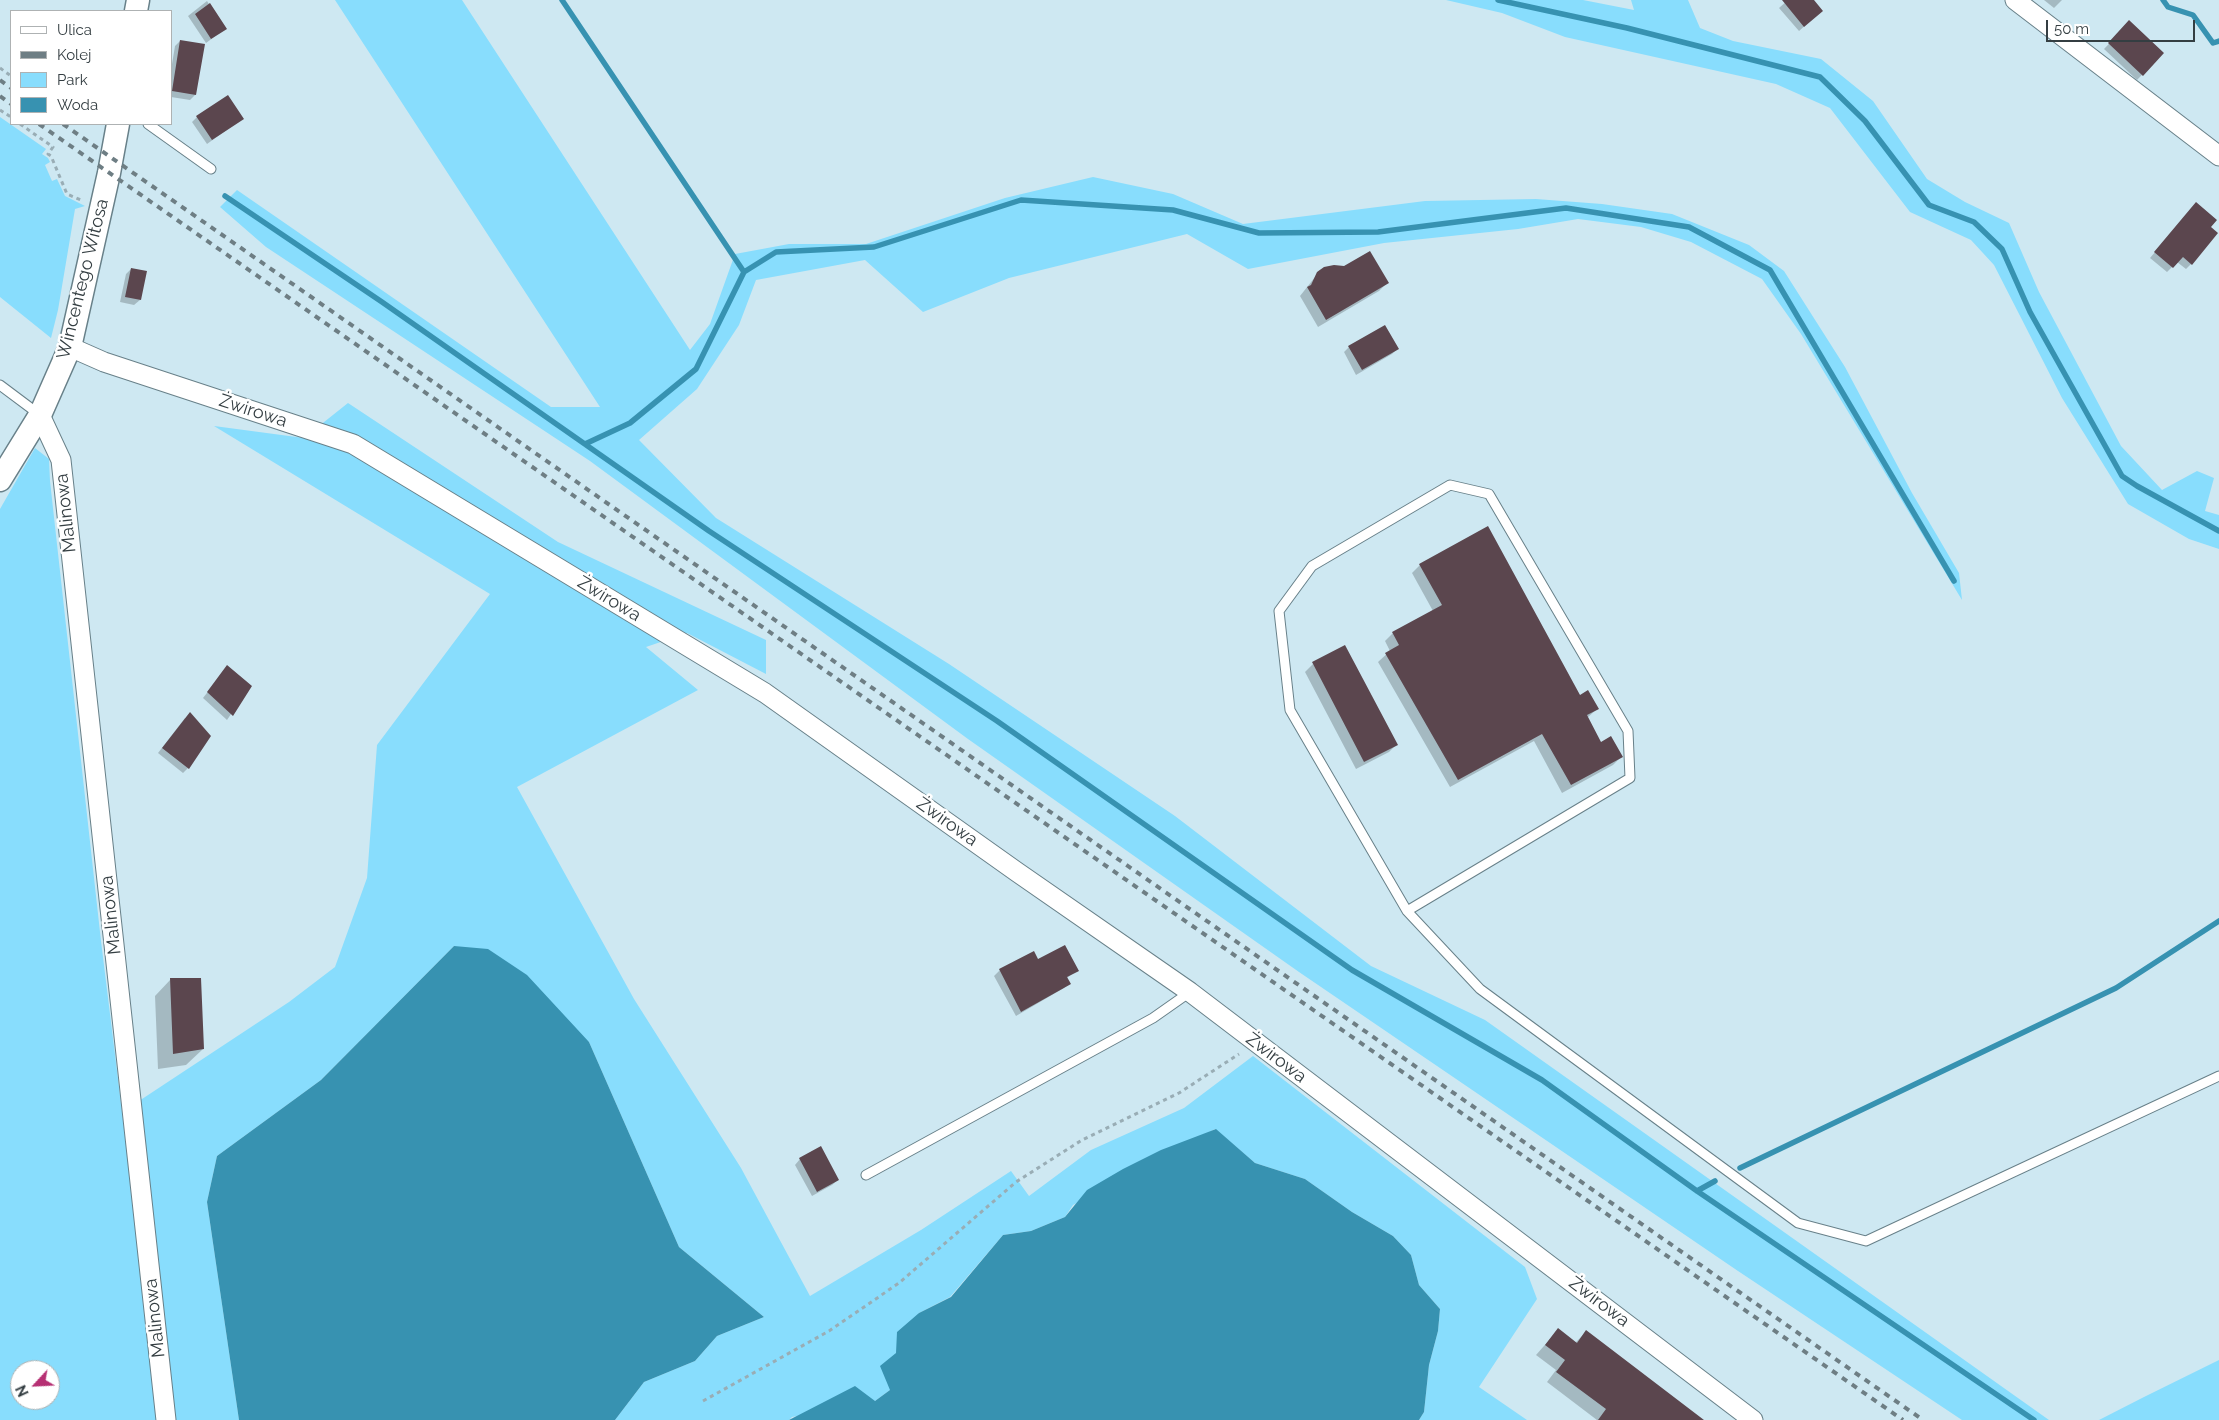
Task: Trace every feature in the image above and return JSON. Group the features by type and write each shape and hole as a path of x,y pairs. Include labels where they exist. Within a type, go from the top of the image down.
{"street":[{"path":"2015,0 2219,156"},
{"name":"Wincentego Witosa","path":"0,480 40,415 70,347 110,172 118,125"},
{"name":"Żwirowa","path":"70,347 104,362 353,444 766,693 1017,872 1190,992 1753,1420"},
{"name":"Malinowa","path":"40,415 61,460 166,1420"}],"lane":[{"path":"149,125 210,169"},
{"path":"0,385 40,415"},
{"path":"1407,911 1630,778 1628,731 1489,494 1450,485 1312,566 1279,611 1290,710 1407,911 1480,989 1798,1223 1866,1241 2219,1076"},
{"path":"866,1175 1153,1018 1190,992"}],"path":[{"path":"21,125 53,147 48,154 51,156 67,194 89,204"},
{"path":"703,1401 829,1331 884,1293 1016,1182 1082,1140 1179,1093 1256,1042"}],"green space":[{"path":"335,0 462,0 690,350 710,324 735,254 789,244 866,244 1005,198 1093,177 1173,194 1243,224 1425,201 1536,199 1602,204 1672,214 1749,245 1784,271 1845,367 1912,493 1959,573 1962,600 1801,334 1762,279 1691,242 1641,227 1578,219 1518,229 1384,243 1248,269 1187,234 1009,278 923,312 865,260 756,280 739,325 697,389 639,440 716,518 949,664 1175,816 1371,966 1485,1020 2049,1420 1962,1420 1738,1271 1299,972 968,739 590,461 266,247 220,207 237,190 551,407 600,407"},
{"path":"1446,0 1583,0 1634,10 1631,0 1688,0 1700,28 1733,41 1821,59 1873,101 1927,179 1965,202 2009,223 2039,292 2121,446 2162,490 2197,471 2214,478 2205,511 2219,515 2219,549 2189,539 2128,504 2062,398 1994,265 1971,240 1910,212 1830,108 1776,84 1565,37 1502,13"},
{"path":"0,117 46,149 42,154 50,162 45,165 52,181 57,179 65,196 85,206 75,209 58,310 51,338 0,297"},
{"path":"348,403 558,542 766,640 766,674 687,633 646,647 698,690 517,787 634,999 741,1168 810,1296 921,1230 1011,1171 1029,1196 1091,1150 1184,1108 1253,1056 1525,1267 1537,1299 1479,1387 1527,1420 1419,1420 1424,1412 1429,1365 1438,1331 1440,1309 1419,1285 1411,1255 1393,1236 1352,1212 1305,1179 1255,1163 1215,1129 1073,1205 1065,1217 1031,1231 1003,1235 950,1297 919,1313 896,1353 890,1390 875,1401 792,1417 789,1420 615,1420 644,1382 695,1361 717,1336 764,1317 679,1247 589,1042 454,946 321,1080 217,1156 207,1202 239,1420 172,1420 139,1101 289,1002 335,967 367,878 377,745 490,594 214,426 304,438"},
{"path":"35,448 49,459 101,941 160,1420 0,1420 0,509"},
{"path":"2219,1360 2219,1420 2099,1420 2144,1397"}],"water":[{"path":"454,946 488,949 527,975 589,1042 679,1247 764,1317 717,1336 695,1361 644,1382 615,1420 239,1420 207,1202 217,1156 321,1080"},
{"path":"1216,1129 1255,1163 1305,1179 1352,1212 1393,1236 1411,1255 1419,1285 1440,1309 1438,1331 1429,1365 1424,1412 1419,1420 789,1420 855,1386 875,1401 890,1390 880,1366 896,1353 897,1332 919,1313 951,1297 1003,1235 1031,1231 1065,1217 1087,1190 1123,1169 1161,1150"}],"building":[{"path":"1782,0 1814,0 1823,11 1804,27"},
{"path":"210,3 227,29 211,39 195,14"},
{"path":"2129,20 2164,53 2143,76 2108,43"},
{"path":"180,40 205,44 196,95 172,91"},
{"path":"228,95 244,119 212,140 196,116"},
{"path":"2196,202 2217,220 2211,227 2218,233 2192,265 2183,257 2173,268 2154,252"},
{"path":"1370,251 1389,283 1326,320 1307,287 1311,285 1317,272 1324,267 1344,266"},
{"path":"131,268 147,271 141,300 125,297"},
{"path":"1385,325 1399,349 1362,370 1348,346"},
{"path":"1488,526 1580,695 1588,690 1599,709 1587,715 1601,742 1611,736 1623,757 1571,785 1542,734 1458,780 1385,653 1399,645 1392,632 1442,605 1419,564"},
{"path":"1345,645 1398,745 1364,762 1312,662"},
{"path":"227,665 252,686 233,716 207,692"},
{"path":"190,712 211,736 189,769 162,748"},
{"path":"1065,945 1079,971 1067,977 1071,984 1021,1012 999,969 1034,951 1038,959"},
{"path":"170,978 201,978 204,1049 173,1054"},
{"path":"821,1146 839,1180 817,1192 799,1158"},
{"path":"1558,1328 1577,1343 1586,1330 1704,1420 1598,1420 1606,1409 1556,1372 1565,1360 1545,1345"}],"waterway":[{"path":"562,0 744,272"},
{"path":"1498,0 1627,28 1820,77 1865,121 1929,205 1974,222 2002,249 2030,312 2122,476 2219,531"},
{"path":"2163,0 2168,7 2193,15 2213,43 2219,41"},
{"path":"225,196 382,302 709,531 997,721 1352,970 1542,1080 1697,1191 2034,1420"},
{"path":"585,444 630,423 696,369 744,272 776,252 874,247 1021,200 1173,210 1259,233 1378,232 1566,208 1689,227 1770,270 1954,581"},
{"path":"1740,1168 2116,988 2219,921"},
{"path":"1697,1191 1715,1181"}],"railway":[{"path":"0,80 10,87"},
{"path":"0,96 10,103"},
{"path":"40,125 1903,1420"},
{"path":"64,125 1923,1420"}]}
